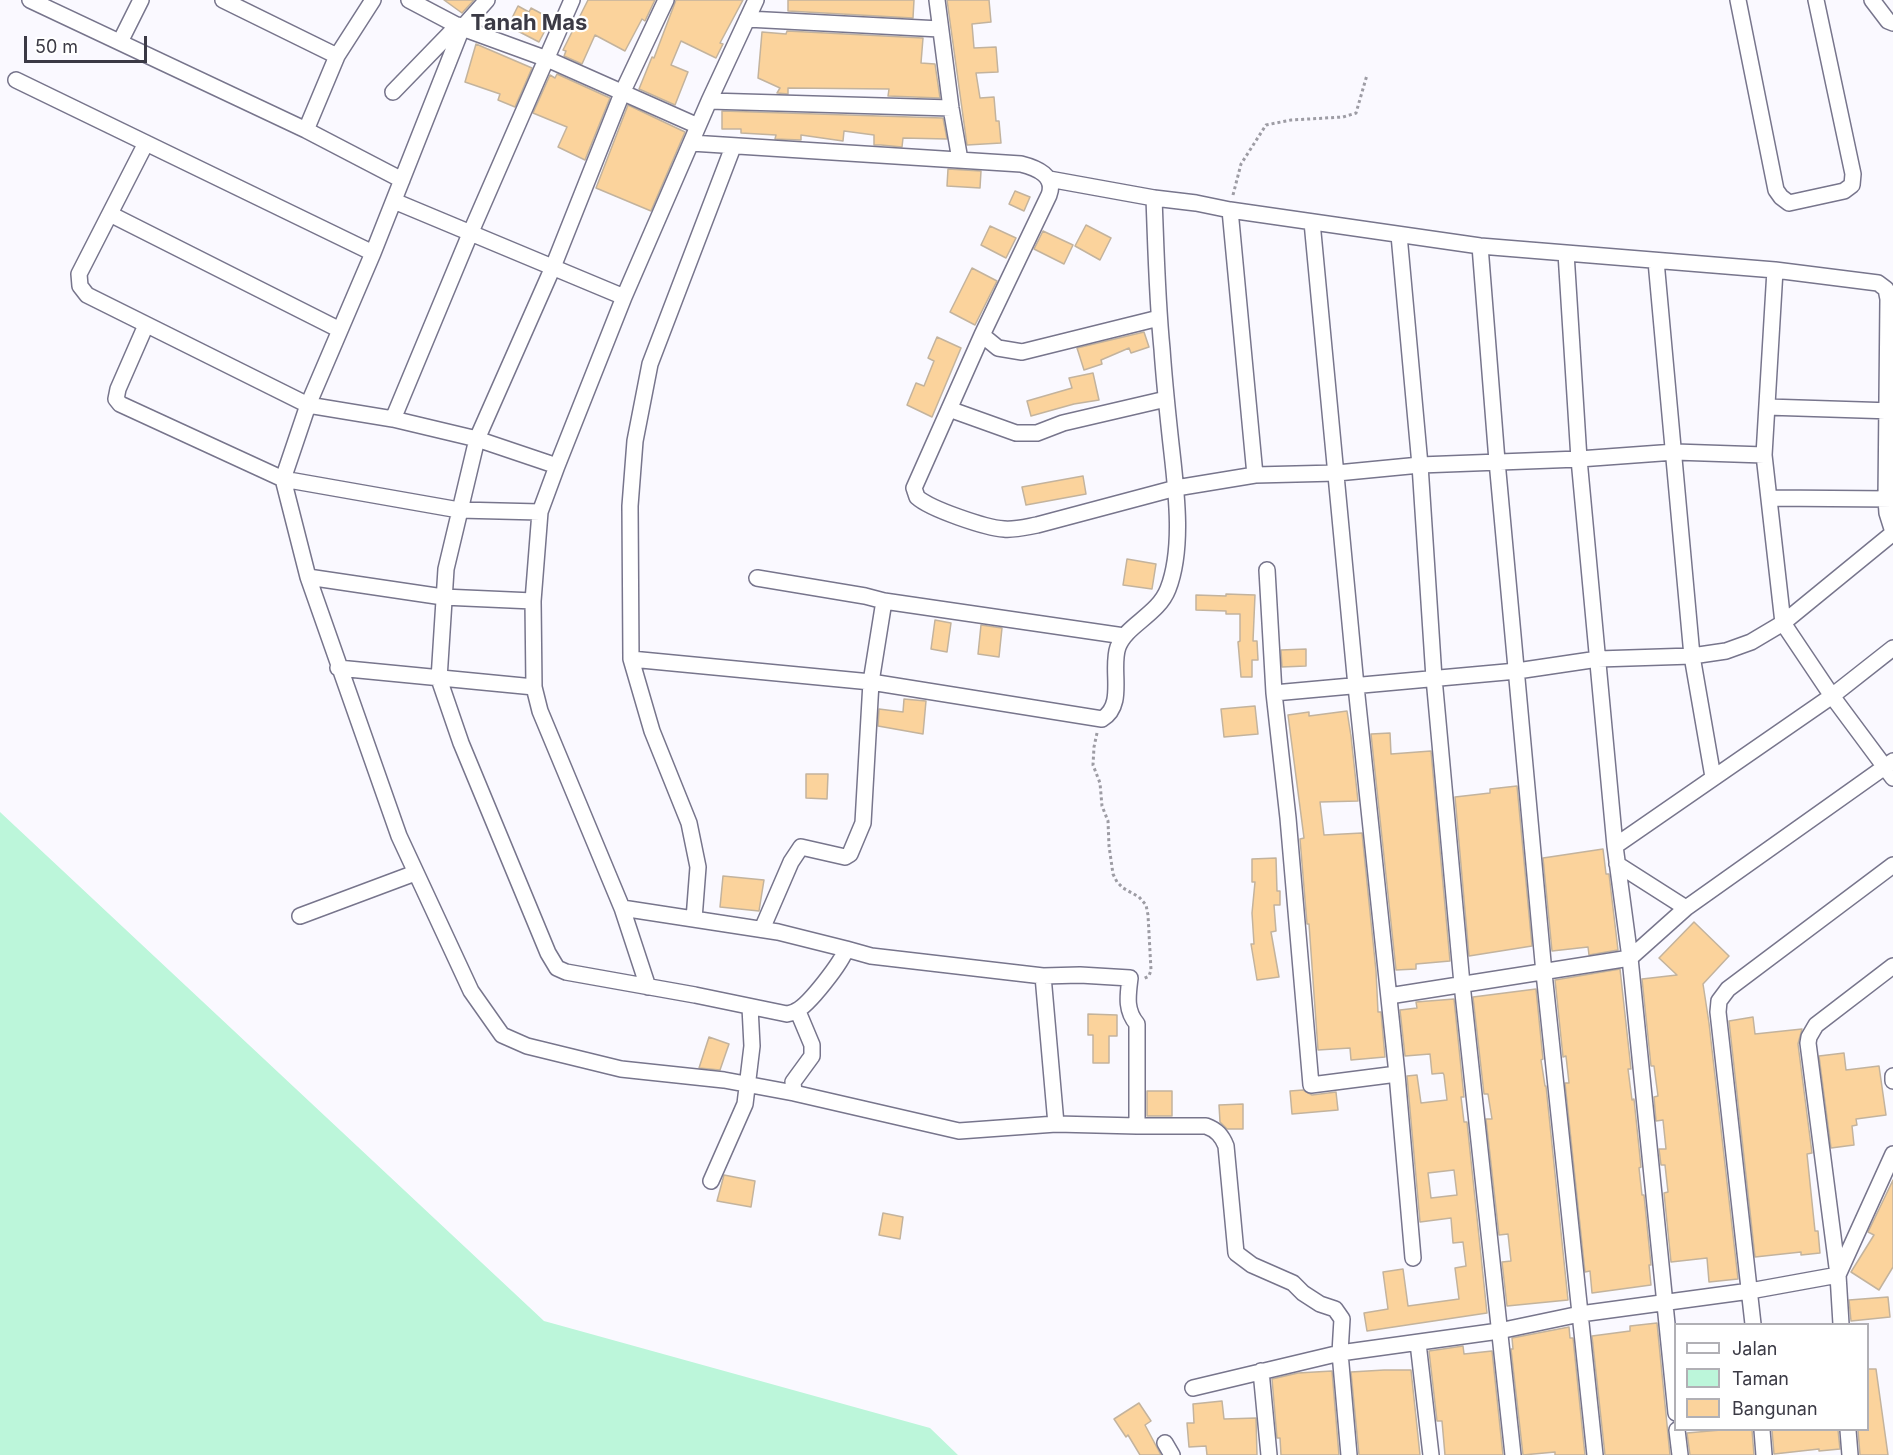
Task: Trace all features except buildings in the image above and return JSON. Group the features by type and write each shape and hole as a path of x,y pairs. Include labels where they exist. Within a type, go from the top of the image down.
{"street":[{"path":"30,0 306,130 402,180"},
{"path":"120,42 141,0"},
{"path":"223,0 337,56"},
{"path":"306,130 337,56 373,0"},
{"path":"409,0 460,27 548,59 698,126"},
{"path":"393,92 487,0"},
{"path":"393,419 470,234 572,0"},
{"path":"666,0 623,91 553,267 477,438 446,569 440,679 461,743 553,963 566,972 787,1014 796,1011 810,998 843,959 846,949"},
{"path":"648,987 622,908 540,711 534,687 534,601 540,512 624,297 709,101 756,0"},
{"path":"937,0 960,160"},
{"path":"1738,0 1776,190 1780,197 1789,203 1844,191 1852,185 1853,174 1816,0"},
{"path":"1872,0 1888,21 1893,23"},
{"path":"747,19 940,29"},
{"path":"460,27 394,201 308,405 283,479 308,577 338,668 399,836 471,991 502,1035 527,1046 621,1069 724,1080 794,1093 959,1131 1056,1124 1206,1126 1213,1128 1222,1136 1226,1146 1236,1253 1252,1265 1293,1282 1303,1293 1320,1304 1335,1309 1342,1319 1340,1353 1349,1455"},
{"path":"16,80 373,253"},
{"path":"709,101 951,108"},
{"path":"146,143 79,274 78,282 82,291 87,295 308,405 393,419 477,438 557,466"},
{"path":"692,143 1022,164 1041,172 1049,179 1052,187 1050,195 982,335 914,491 922,502 994,528 1017,529 1176,488 1256,475 1337,473 1420,465 1579,459 1675,452 1764,455"},
{"path":"694,919 698,867 689,823 652,731 631,659 630,506 635,441 650,364 733,147"},
{"path":"1049,179 1230,210 1480,246 1775,270 1871,281 1886,289 1890,410 1887,513 1893,532 1783,623 1726,651 1692,656 1598,659 1517,671 1274,693"},
{"path":"631,659 871,682 1102,719 1109,714 1113,707 1117,649 1124,636 1155,610 1168,589 1177,543 1176,488 1159,318 1154,198"},
{"path":"394,201 624,297"},
{"path":"1230,210 1256,475"},
{"path":"110,214 340,330"},
{"path":"1312,222 1356,686 1397,1074 1413,1258"},
{"path":"1399,235 1420,465 1434,678 1462,984 1513,1455"},
{"path":"1480,246 1497,461 1544,973 1595,1455"},
{"path":"1566,253 1579,459 1615,846 1630,958 1674,1393"},
{"path":"1656,261 1692,656 1713,777"},
{"path":"1389,996 1630,958 1686,908 1890,769 1832,696 1783,623 1764,455 1775,270"},
{"path":"982,335 998,348 1022,352 1159,318"},
{"path":"146,325 118,388 116,399 120,404 283,479 459,510 540,512"},
{"path":"949,408 1016,434 1037,433 1063,423 1166,399"},
{"path":"1767,407 1890,410"},
{"path":"1769,498 1889,499"},
{"path":"1267,570 1274,693 1288,818 1311,1085 1397,1074"},
{"path":"308,577 443,597 534,601"},
{"path":"757,578 884,601 1124,636"},
{"path":"762,929 791,862 801,846 845,857 850,854 863,823 871,682 884,601"},
{"path":"1615,846 1832,696 1893,648"},
{"path":"338,668 534,687"},
{"path":"1617,864 1686,908"},
{"path":"1753,1323 1718,1012 1719,1001 1728,989 1893,865"},
{"path":"300,916 415,873"},
{"path":"622,908 762,929 871,956 1043,976 1080,975 1130,978 1128,1006 1137,1024 1137,1126"},
{"path":"1841,1323 1838,1275 1808,1043 1816,1025 1893,966"},
{"path":"1043,976 1056,1124"},
{"path":"711,1181 745,1104 752,1046 750,1007"},
{"path":"794,1093 793,1082 812,1056 812,1045 796,1011"},
{"path":"1893,1076 1893,1081"},
{"path":"1838,1275 1893,1154"},
{"path":"1193,1388 1340,1353 1499,1331 1580,1314 1665,1304 1838,1275"},
{"path":"1418,1343 1431,1455"},
{"path":"1261,1371 1269,1455"},
{"path":"1677,1431 1680,1455"},
{"path":"1762,1431 1764,1455"},
{"path":"1848,1431 1850,1455"}],"path":[{"path":"1230,210 1241,164 1266,125 1291,120 1343,117 1356,113 1367,75"},
{"path":"1102,719 1094,747 1093,765 1100,783 1102,806 1108,821 1113,874 1123,888 1139,897 1146,905 1151,970"}],"green space":[{"path":"0,812 544,1321 930,1428 958,1455 0,1455"}],"district":[{"name":"Tanah Mas","path":"529,23"}]}
